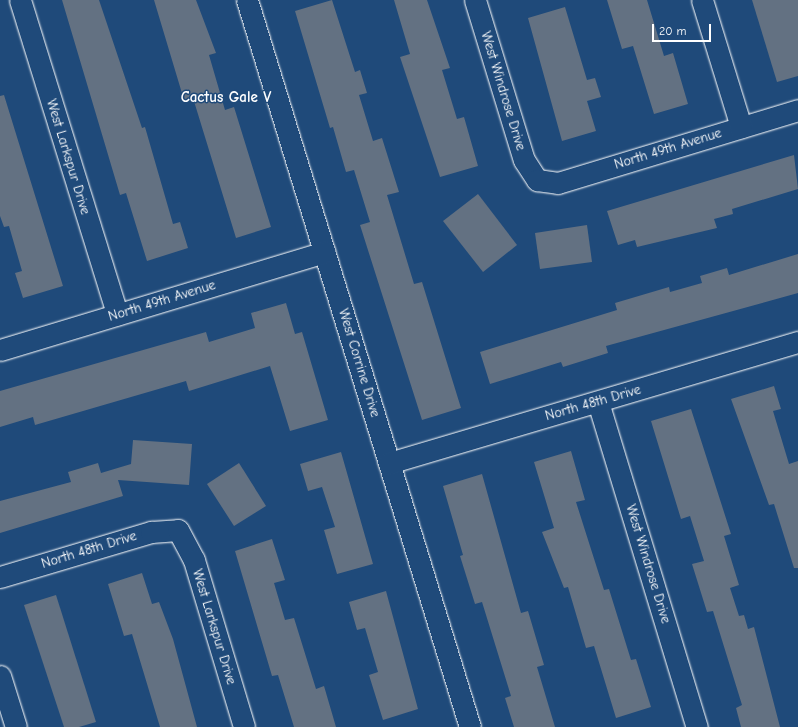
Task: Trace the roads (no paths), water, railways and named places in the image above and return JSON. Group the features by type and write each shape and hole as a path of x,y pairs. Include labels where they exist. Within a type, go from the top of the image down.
{"street":[{"name":"West Larkspur Drive","path":"20,0 117,314"},
{"name":"West Corrine Drive","path":"247,0 470,727"},
{"name":"West Windrose Drive","path":"475,0 524,160 537,180"},
{"path":"702,0 741,127"},
{"name":"North 49th Avenue","path":"537,180 558,182 798,110"},
{"name":"North 49th Avenue","path":"0,350 325,252"},
{"name":"North 48th Drive","path":"389,463 798,342"},
{"name":"West Windrose Drive","path":"598,402 698,727"},
{"name":"West Larkspur Drive","path":"178,530 194,560 244,727"},
{"name":"North 48th Drive","path":"0,577 151,532 178,530"},
{"path":"0,676 16,727"}],"district":[{"name":"Cactus Gale V","path":"226,98"}]}
